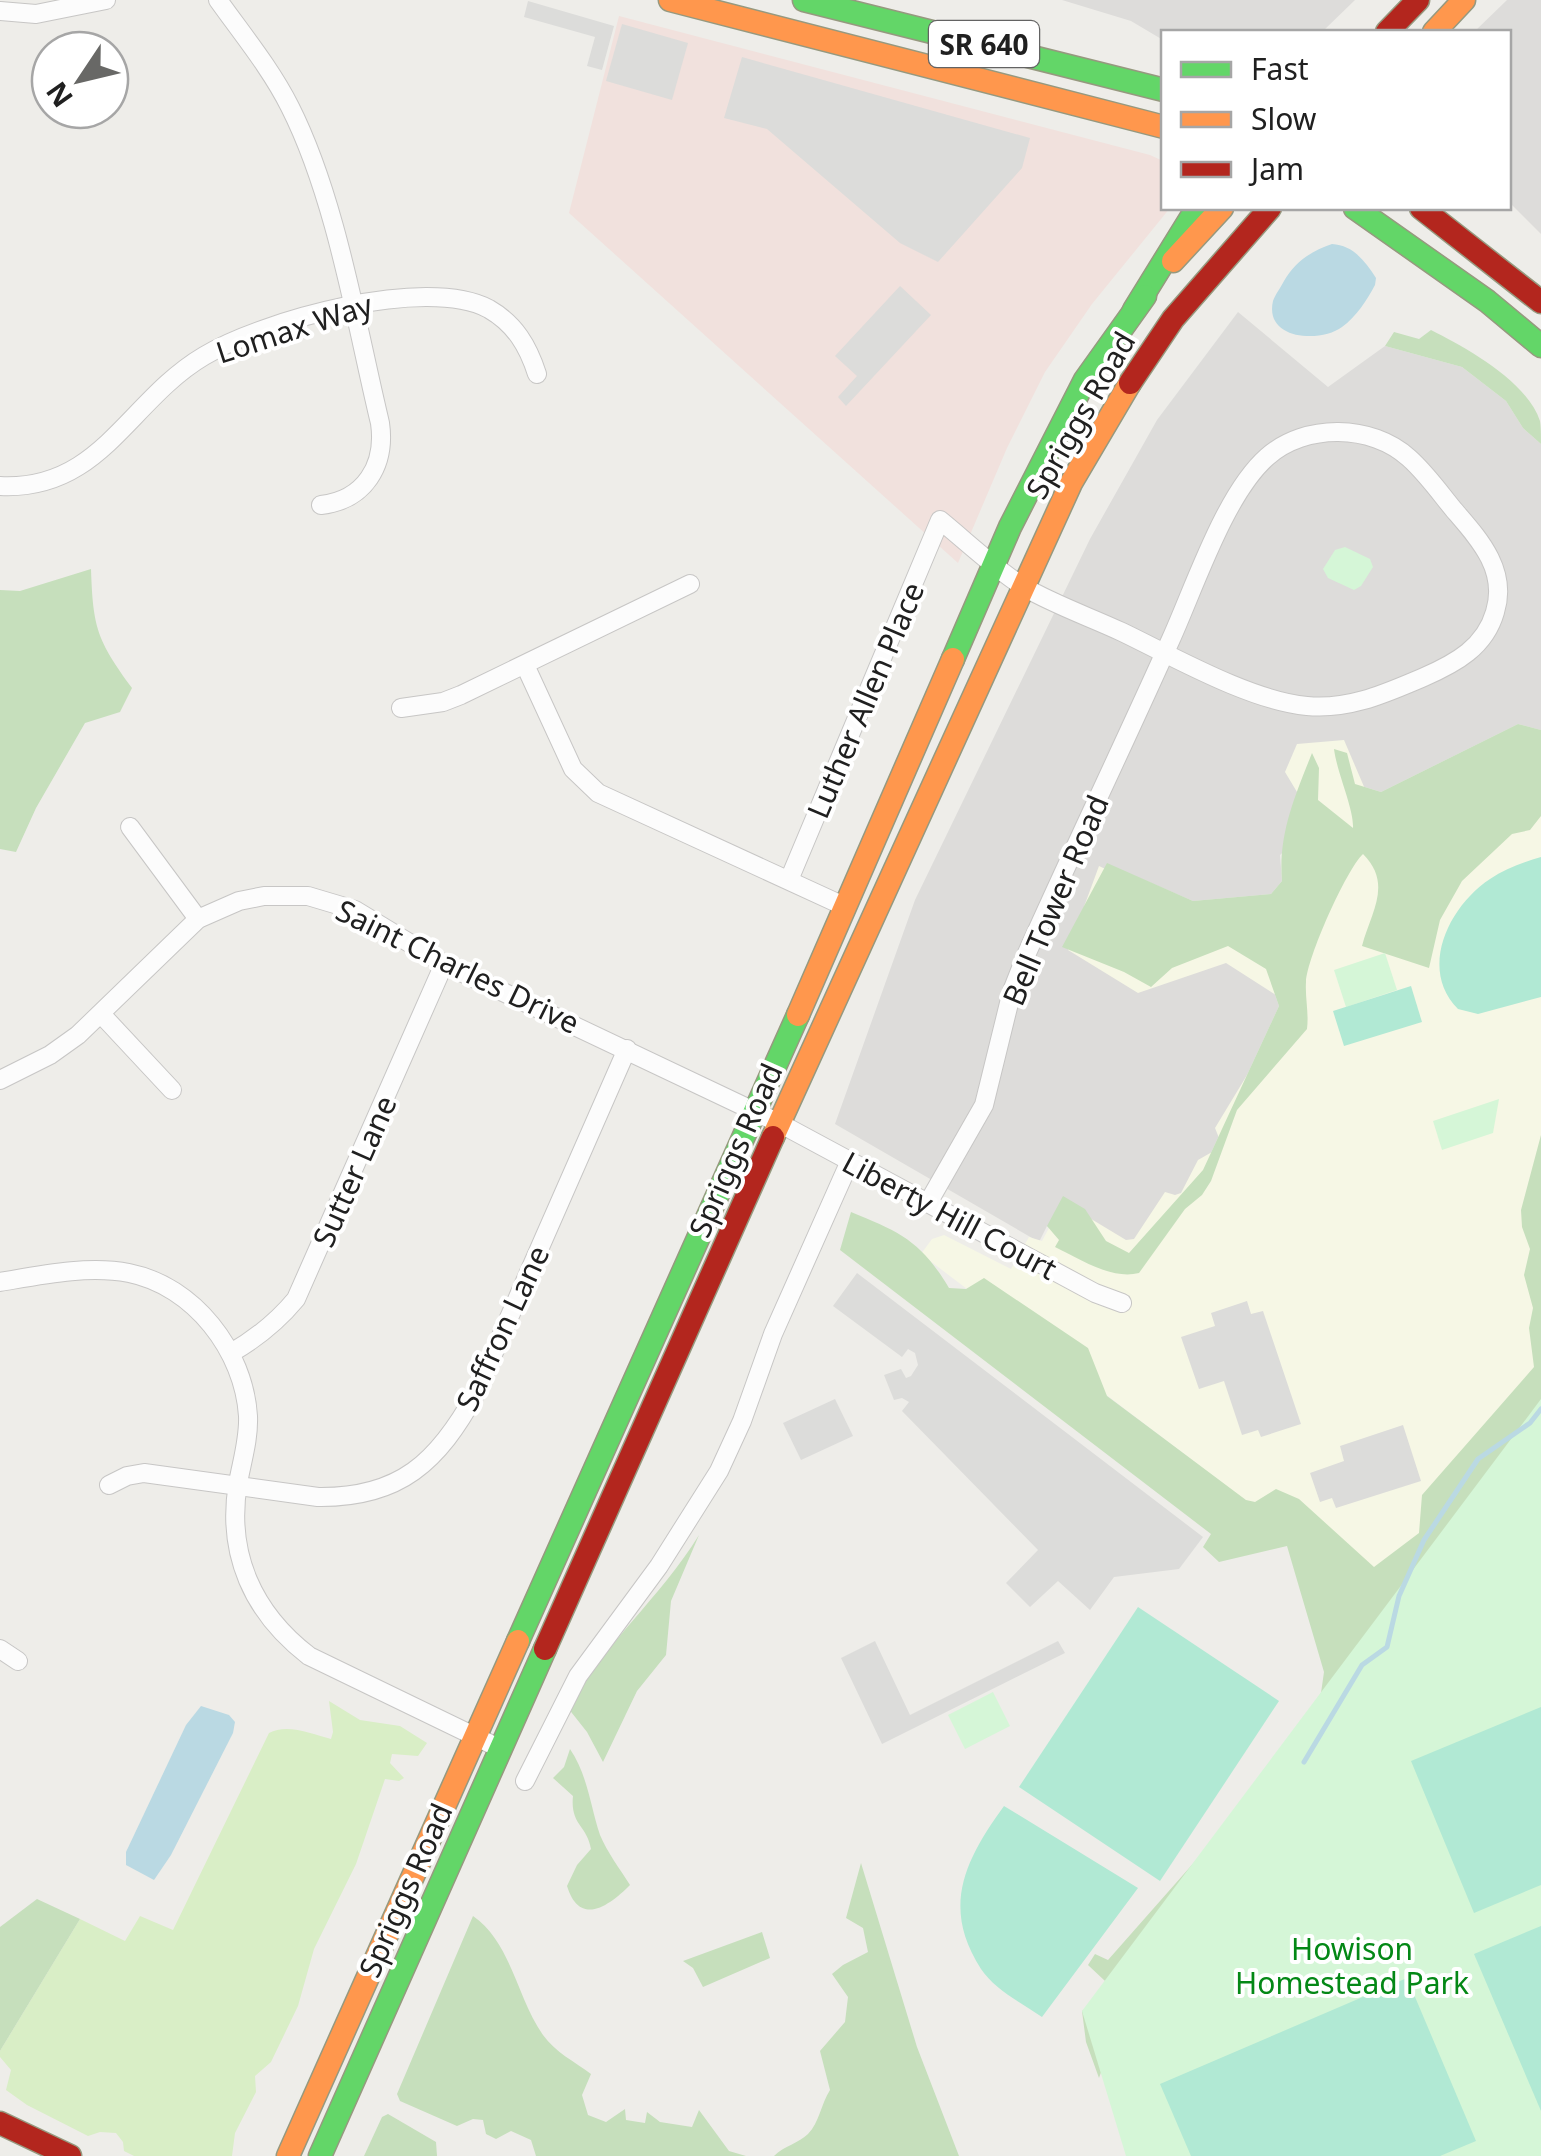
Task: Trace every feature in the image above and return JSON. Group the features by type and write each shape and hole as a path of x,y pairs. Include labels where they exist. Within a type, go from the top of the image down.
{"main road":[{"name":"SR 640","path":"670,0 726,7 1161,126"},
{"name":"SR 640","path":"804,0 1161,89"},
{"path":"1389,30 1418,0"},
{"path":"1436,30 1464,0"},
{"path":"1080,105 1161,138"},
{"path":"1134,310 1196,210"},
{"name":"Spriggs Road","path":"288,2156 756,1112 995,563 1068,412 1110,341 1220,210"},
{"name":"Spriggs Road","path":"320,2156 780,1123 1071,482 1136,372 1173,319 1268,210"},
{"path":"1359,210 1460,281 1541,346"},
{"path":"1424,210 1541,302"},
{"path":"0,2123 70,2156"}],"street":[{"path":"0,11 36,14 106,0"},
{"path":"218,0 279,86 308,148 322,188 380,423 381,450 369,480 348,500 321,505"},
{"name":"Lomax Way","path":"0,486 48,482 88,462 170,382 220,348 252,334 352,306 417,296 470,301 488,308 516,331 529,349 538,374"},
{"path":"995,563 1023,586 1165,652 1285,704 1310,707 1360,703 1446,667 1471,650 1483,637 1496,610 1494,567 1481,541 1410,458 1395,447 1363,435 1316,434 1269,455 1236,494 1165,652"},
{"name":"Luther Allen Place","path":"789,880 940,520 995,563"},
{"path":"401,708 443,702 690,584"},
{"name":"Bell Tower Road","path":"928,1203 984,1104 1016,978 1165,652"},
{"path":"525,665 564,754 584,782 617,803 846,906"},
{"path":"130,827 198,920"},
{"name":"Saint Charles Drive","path":"0,1080 50,1055 102,1015 198,920 264,896 308,896 354,910 444,964 780,1123"},
{"name":"Sutter Lane","path":"231,1352 280,1319 296,1299 444,964"},
{"path":"102,1015 172,1090"},
{"name":"Saffron Lane","path":"108,1486 144,1473 318,1497 365,1494 404,1478 438,1450 476,1393 627,1049"},
{"name":"Liberty Hill Court","path":"780,1123 1094,1293 1122,1303"},
{"path":"525,1781 578,1676 659,1566 721,1468 773,1334 850,1162"},
{"path":"0,1282 70,1272 128,1273 166,1289 208,1321 231,1352 248,1412 248,1436 234,1513 241,1564 260,1607 290,1642 324,1665 501,1749"},
{"path":"0,1649 18,1661"}],"shaded area":[{"path":"1062,0 1355,0 1324,30 1161,30 1161,39 1131,21"},
{"path":"1507,0 1541,0 1541,234 1511,204 1511,30 1476,30"},
{"path":"528,1 614,26 602,70 587,66 595,37 524,17"},
{"path":"619,16 1150,155 1161,160 1161,210 1168,210 1092,304 1045,372 1007,448 958,563 569,213"},
{"path":"622,24 688,43 672,100 606,81"},
{"path":"742,57 1030,138 1022,168 938,262 900,243 767,129 724,118"},
{"path":"900,286 931,315 846,406 838,397 857,376 835,356"},
{"path":"1238,312 1328,387 1385,346 1462,367 1506,401 1523,428 1541,444 1541,730 1518,724 1381,792 1355,784 1280,855 1282,881 1271,894 1193,901 1107,864 1266,969 1279,1006 1203,1170 1129,1253 1047,1226 1039,1242 835,1124 915,900 1090,539 1157,420"},
{"path":"1541,738 1541,1399 1384,1606 921,1254 932,1239 944,1235 1011,1269 1029,1237 1042,1241 1063,1202 1126,1240 1134,1239 1165,1192 1181,1193 1198,1160 1212,1152 1219,1138 1215,1128 1290,1004 1226,963 1138,993 1068,950 1099,866 1195,911 1284,898 1318,827 1285,772 1297,744 1344,740 1368,796 1387,805"},
{"path":"857,1273 1203,1537 1179,1569 1114,1577 1090,1610 1058,1581 1030,1607 1006,1583 1038,1550 902,1411 909,1402 902,1398 894,1400 884,1375 901,1369 906,1378 911,1376 918,1365 915,1353 908,1349 902,1357 833,1306"},
{"path":"1247,1301 1251,1314 1263,1311 1301,1424 1261,1437 1258,1430 1242,1435 1224,1381 1199,1389 1181,1337 1215,1326 1211,1313"},
{"path":"835,1399 853,1436 801,1460 783,1423"},
{"path":"1403,1425 1421,1481 1336,1508 1332,1498 1320,1502 1310,1473 1344,1461 1340,1446"},
{"path":"875,1641 910,1715 1058,1641 1065,1653 882,1744 841,1658"}],"green space":[{"path":"1431,330 1493,367 1522,392 1540,421 1541,444 1523,428 1506,401 1462,367 1385,346 1394,332 1419,339"},
{"path":"1345,547 1370,559 1373,567 1354,590 1328,578 1323,569 1335,550"},
{"path":"91,569 99,633 132,688 120,712 85,723 36,808 16,852 0,849 0,590 20,591"},
{"path":"1518,724 1541,730 1541,816 1530,830 1512,834 1462,881 1440,920 1429,968 1362,946 1378,887 1372,865 1363,854 1338,895 1313,954 1306,982 1307,1029 1237,1110 1202,1195 1185,1209 1139,1273 1107,1271 1055,1247 1059,1240 1047,1226 1063,1196 1085,1209 1106,1241 1129,1253 1203,1170 1279,1006 1266,969 1228,946 1172,968 1151,987 1062,947 1107,863 1193,901 1271,894 1282,881 1285,831 1312,753 1319,768 1318,800 1353,828 1334,749 1347,753 1355,784 1381,792"},
{"path":"1541,857 1541,997 1478,1014 1458,1009 1440,976 1440,957 1451,921 1490,879"},
{"path":"1385,953 1397,990 1346,1007 1334,970"},
{"path":"1411,986 1422,1022 1344,1046 1333,1011"},
{"path":"1499,1099 1493,1133 1442,1150 1433,1121"},
{"path":"1541,1135 1541,1468 1111,2044 1099,2078 1086,2042 1082,2011 1103,1997 1105,1981 1088,1965 1095,1954 1108,1960 1235,1816 1321,1693 1324,1672 1287,1546 1219,1562 1203,1547 1211,1534 840,1250 851,1212 908,1240 929,1259 949,1288 966,1289 984,1278 1088,1348 1107,1396 1246,1500 1255,1502 1276,1489 1299,1499 1374,1567 1419,1533 1422,1495 1534,1367 1529,1328 1533,1308 1524,1275 1530,1249 1521,1210"},
{"name":"Howison Homestead Park","path":"1541,1399 1541,2156 1126,2156 1082,2011"},
{"path":"699,1535 671,1601 666,1655 637,1691 603,1762 568,1708 598,1663"},
{"path":"1138,1607 1279,1701 1160,1881 1019,1787"},
{"path":"993,1692 1010,1726 965,1749 948,1715"},
{"path":"329,1701 360,1720 400,1726 427,1743 418,1756 392,1754 390,1763 404,1778 385,1779 356,1864 314,1949 298,2006 271,2062 255,2076 256,2092 235,2133 232,2156 134,2156 124,2151 116,2133 88,2136 6,2090 11,2070 0,2057 0,2051 80,1919 125,1941 140,1916 173,1930 269,1733 292,1729 331,1739"},
{"path":"1541,1707 1541,1885 1474,1913 1411,1761"},
{"path":"570,1749 585,1780 600,1835 630,1885 614,1900 596,1909 580,1906 567,1886 577,1865 591,1849 576,1819 573,1796 553,1778 564,1767"},
{"path":"1004,1806 1138,1888 1042,2017 987,1977 962,1925 960,1904 969,1865"},
{"path":"861,1863 917,2047 959,2156 774,2156 808,2134 830,2090 820,2051 845,2022 848,1997 832,1974 868,1952 863,1928 846,1918"},
{"path":"37,1899 80,1919 0,2051 0,1927"},
{"path":"473,1916 486,1927 505,1955 543,2035 559,2052 591,2074 582,2095 588,2115 606,2122 625,2109 626,2120 645,2123 647,2112 660,2122 692,2127 699,2110 729,2151 746,2156 536,2156 531,2140 511,2131 496,2139 486,2134 483,2120 473,2119 457,2126 400,2101 397,2094"},
{"path":"1541,1926 1541,2111 1474,1954"},
{"path":"762,1932 770,1958 703,1987 693,1968 683,1961"},
{"path":"1407,1978 1476,2141 1440,2156 1191,2156 1160,2084"},
{"path":"388,2114 436,2142 437,2156 364,2156 382,2117"}],"water":[{"path":"1332,244 1358,255 1376,278 1375,285 1352,318 1333,332 1309,336 1285,331 1273,314 1275,296 1298,263"},
{"path":"201,1706 229,1715 235,1722 233,1733 171,1855 154,1880 126,1865 126,1852 186,1725"}],"waterway":[{"path":"1304,1762 1362,1665 1387,1647 1399,1596 1424,1540 1478,1459 1530,1423 1541,1409"}],"traffic: fast":[{"path":"804,0 1161,89"},
{"path":"1134,310 1196,210"},
{"path":"1358,210 1487,301 1541,346"},
{"path":"953,659 1010,527 1085,380 1145,296"},
{"path":"518,1641 798,1015"},
{"path":"320,2156 545,1649"}],"traffic: slow":[{"path":"670,0 1161,126"},
{"path":"1436,30 1464,0"},
{"path":"1173,261 1220,210"},
{"path":"773,1137 1071,483 1130,383"},
{"path":"798,1015 953,659"},
{"path":"288,2156 518,1641"}],"traffic: jam":[{"path":"1389,30 1418,0"},
{"path":"1130,383 1173,319 1268,210"},
{"path":"1424,210 1541,302"},
{"path":"545,1649 773,1137"},
{"path":"0,2123 70,2156"}]}
